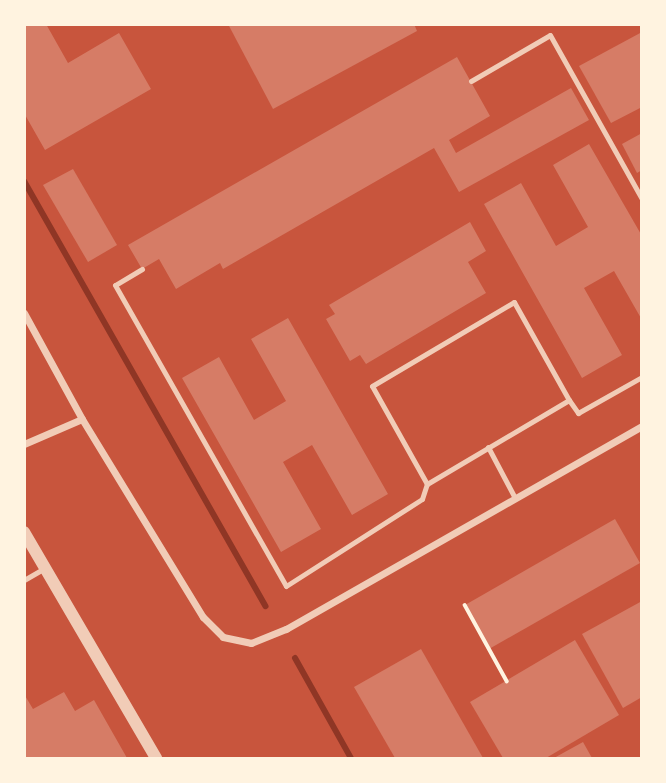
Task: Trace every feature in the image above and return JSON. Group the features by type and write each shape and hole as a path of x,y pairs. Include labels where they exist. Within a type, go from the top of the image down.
{"street":[{"path":"24,313 82,419 203,617 223,637 251,643 286,629 642,426"},
{"path":"24,444 82,419"},
{"path":"24,533 156,758"}],"lane":[{"path":"471,81 550,35 642,199"},
{"path":"142,269 115,285 286,586 422,499 427,484 569,400"},
{"path":"427,484 372,386 514,302 578,413 642,377"},
{"path":"488,447 515,498"},
{"path":"24,580 45,568"}],"path":[{"path":"465,605 507,681"}],"building":[{"path":"24,24 46,24 68,63 119,33 151,89 45,150 24,113"},
{"path":"228,24 414,24 417,31 273,109"},
{"path":"642,32 642,107 611,123 579,66"},
{"path":"457,57 490,116 449,140 456,153 571,88 589,120 459,192 434,148 223,269 220,263 176,289 159,259 142,269 128,245"},
{"path":"642,133 642,170 637,173 622,144"},
{"path":"589,144 642,236 642,320 614,271 584,288 622,355 582,378 484,204 521,183 556,246 588,227 553,165"},
{"path":"73,169 117,245 88,262 43,185"},
{"path":"470,222 486,251 468,262 486,293 366,364 360,355 350,361 326,319 335,314 329,305"},
{"path":"288,318 388,494 352,515 312,445 283,462 321,529 281,552 182,378 219,357 254,420 286,401 251,339"},
{"path":"615,519 640,563 489,649 465,605"},
{"path":"642,601 642,697 623,708 582,634"},
{"path":"575,640 619,715 546,758 503,758 470,702"},
{"path":"421,649 483,758 395,758 354,687"},
{"path":"64,692 75,711 94,700 127,758 24,758 24,694 33,709"},
{"path":"583,742 592,758 554,758"}],"waterway":[{"path":"24,181 265,606"},
{"path":"295,658 351,758"}]}
